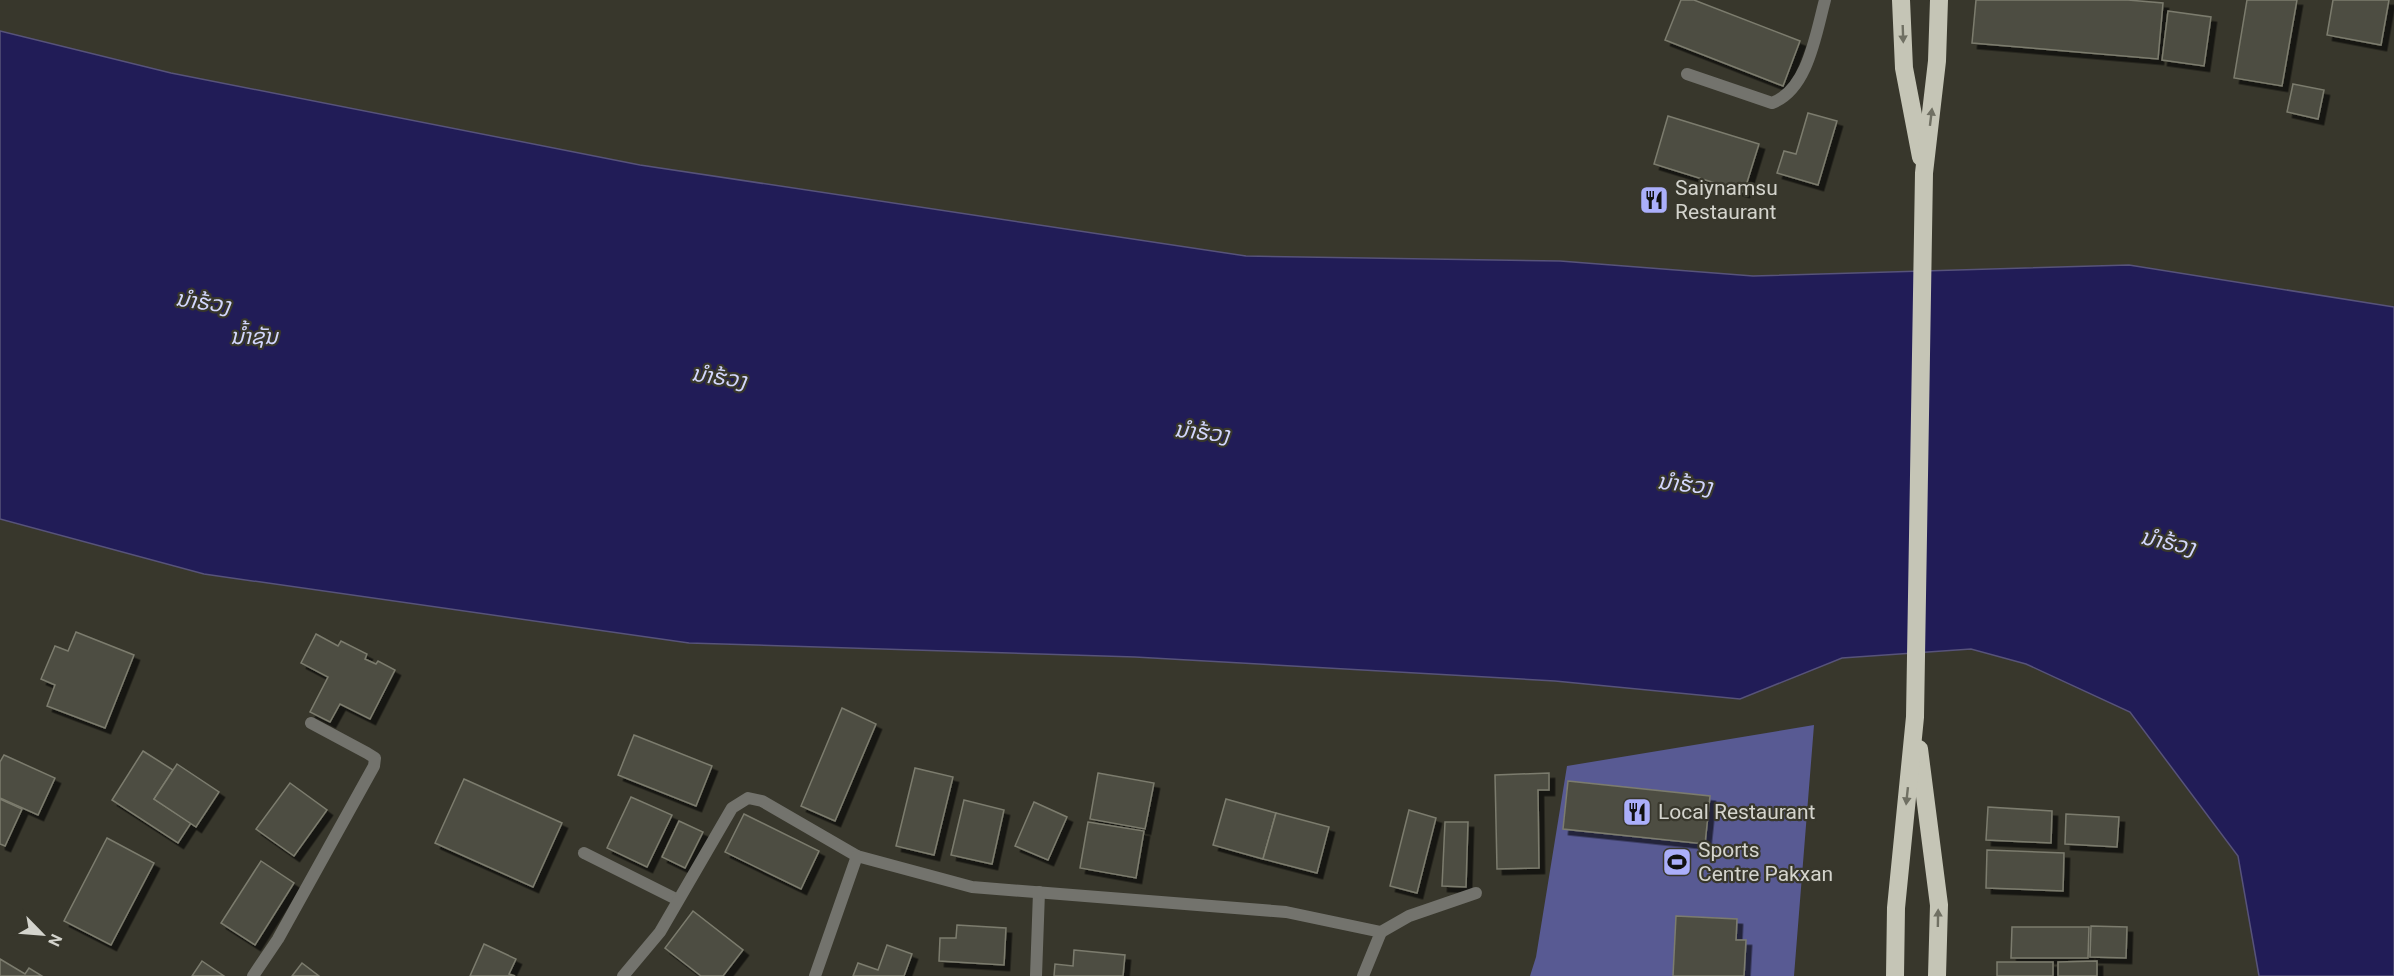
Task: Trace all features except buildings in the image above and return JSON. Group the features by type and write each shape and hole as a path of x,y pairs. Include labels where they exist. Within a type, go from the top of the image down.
{"highway":[{"path":"1901,0 1904,68 1924,173"},
{"path":"1895,976 1896,908 1915,717 1924,173 1937,61 1939,0"},
{"path":"1915,717 1939,905 1937,976"}],"street":[{"path":"1687,74 1772,103 1785,98 1807,64 1825,0"},
{"path":"253,976 278,939 374,766 375,758 311,723"},
{"path":"623,976 660,932 732,808 748,798 762,801 857,856 972,887 1286,912 1381,932"},
{"path":"584,853 678,900"},
{"path":"815,976 857,856"},
{"path":"1036,976 1039,892"},
{"path":"1363,976 1381,932 1408,916 1476,893"}],"shaded area":[{"name":"Sports Centre Pakxan","path":"1814,725 1794,976 1530,976 1536,957 1567,766"}],"water":[{"name":"ນ້ຳຊັນ","path":"0,31 171,73 640,165 1246,256 1560,261 1753,276 2129,265 2394,307 2394,976 2259,976 2238,856 2130,712 2026,664 1971,649 1842,658 1740,699 1555,681 1135,657 689,643 204,574 0,519"}],"place":[{"name":"Saiynamsu Restaurant","path":"1654,200"},
{"name":"Local Restaurant","path":"1637,812"},
{"name":"Sports Centre Pakxan","path":"1677,862"}],"water label":[{"name":"ນຳ້ຮວງ","path":"203,302"},
{"name":"ນຳ້ຮວງ","path":"719,377"},
{"name":"ນຳ້ຮວງ","path":"1202,432"},
{"name":"ນຳ້ຮວງ","path":"1685,484"},
{"name":"ນຳ້ຮວງ","path":"2168,542"}]}
